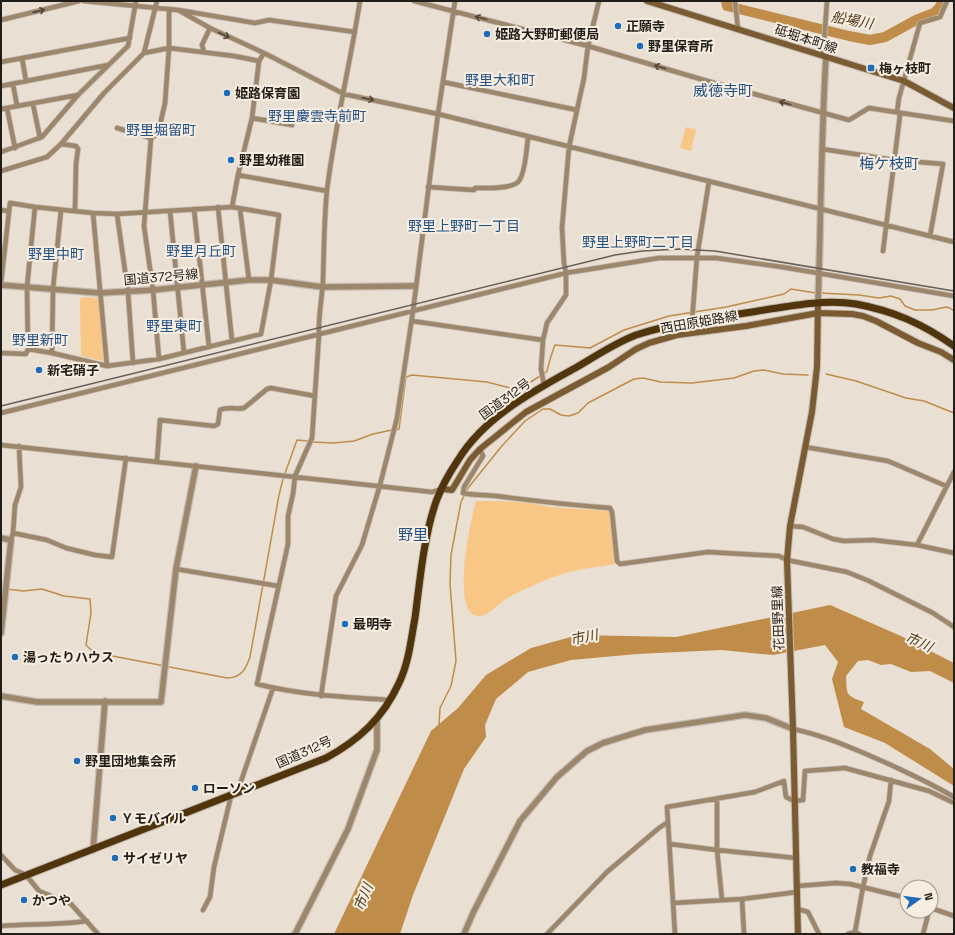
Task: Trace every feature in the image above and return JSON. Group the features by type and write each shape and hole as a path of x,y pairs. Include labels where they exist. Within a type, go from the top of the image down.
{"highway":[{"name":"国道312号","path":"1,885 326,758 354,741 376,719 399,683 410,644 428,531 437,500 459,458 488,425 501,414 544,385 616,344 634,336 660,328 692,321 818,303 854,304 884,310 910,319 935,332 954,346"}],"main road":[{"name":"砥堀本町線","path":"647,1 904,81 954,108"},
{"name":"花田野里線","path":"798,934 793,722 787,564 790,526 812,412 817,367 818,303"},
{"name":"西田原姫路線","path":"442,489 452,490 470,460 480,449 526,412 609,367 636,349 649,343 677,335 739,327 818,313 852,314 863,316 954,360"}],"street":[{"path":"1,20 80,1"},
{"path":"84,1 136,3 156,8 178,10 255,23 269,20 355,32"},
{"path":"1,171 47,157 61,144 104,93 144,53 157,1"},
{"path":"360,1 336,131 327,191 312,438 295,476 288,516 288,544 257,684 321,696 389,700"},
{"path":"414,1 588,46 849,120 869,108 954,121"},
{"path":"321,696 336,596 360,549 380,485 396,418 412,321 428,187 455,1"},
{"path":"544,385 541,369 543,340 547,323 566,295 566,273 562,228 569,147 584,78 588,46 599,1"},
{"path":"818,303 827,1"},
{"path":"883,251 900,115 897,112 899,98 920,23 940,17 947,1"},
{"path":"735,2 738,29"},
{"path":"1,152 40,138 78,95 128,46 136,3"},
{"path":"117,128 151,138 158,134 165,103 169,48 169,10"},
{"path":"178,10 210,28 264,53 344,94 438,114 954,242"},
{"path":"204,52 202,45 210,28"},
{"path":"1,62 130,38"},
{"path":"144,53 169,48 204,52 259,62"},
{"path":"232,207 252,118 259,62 264,53"},
{"path":"22,58 26,81"},
{"path":"1,86 108,65"},
{"path":"443,82 577,110"},
{"path":"13,84 17,106"},
{"path":"1,109 78,95"},
{"path":"33,104 40,138"},
{"path":"7,108 15,148"},
{"path":"252,118 292,125"},
{"path":"428,187 474,190 475,188 508,186 518,183 521,179 528,137"},
{"path":"151,138 144,226 153,290 159,359"},
{"path":"61,144 76,146 78,149 76,164 75,211"},
{"path":"822,149 894,160 943,164 930,236"},
{"path":"238,175 327,191"},
{"path":"692,321 697,257 709,181"},
{"path":"1,284 10,203 94,213 117,214 232,207 279,215 271,280 261,334 159,359 107,366 28,349"},
{"path":"1,353 26,354 28,349 27,287 35,207"},
{"path":"218,207 232,341"},
{"path":"194,209 209,346"},
{"path":"240,209 249,280"},
{"path":"1,210 8,211"},
{"path":"52,353 53,289 61,210"},
{"path":"170,211 184,353"},
{"path":"94,213 107,366"},
{"path":"117,214 128,292 133,363"},
{"path":"1,413 566,273 659,258 716,258 782,267 954,296"},
{"name":"国道372号線","path":"1,284 100,293 153,290 249,280 271,280 322,287 415,286"},
{"path":"412,321 543,340"},
{"path":"157,461 160,420 214,426 218,424 220,410 223,408 244,408 267,389 271,388 315,396"},
{"path":"1,445 380,485 432,492 442,489"},
{"path":"1,633 15,505 21,487 19,446"},
{"path":"805,447 888,461 946,486"},
{"path":"480,449 483,456 464,487 463,493 610,508 612,512 617,561 620,564 708,552 779,556 787,564 815,565 847,572 869,581 933,614 954,627"},
{"path":"13,533 47,540 66,548 95,555 112,557 126,458"},
{"path":"1,696 37,702 161,702 176,569 196,466"},
{"path":"917,545 954,472"},
{"path":"790,526 803,527 844,541 873,540 917,545 954,554"},
{"path":"1,538 11,540"},
{"path":"176,569 278,586"},
{"path":"203,910 210,897 214,867 234,795 273,688"},
{"path":"93,850 105,701"},
{"path":"464,934 473,913 520,821 557,777 587,751 603,743 645,730 745,716 766,718 793,729 807,732 860,751 933,784 954,797"},
{"path":"295,934 350,822 377,750 376,719"},
{"path":"675,934 668,807 755,792 784,781 786,797 794,801 803,800 805,771 845,768 929,791 954,802"},
{"path":"848,934 857,933 863,887 870,856 889,801 891,780"},
{"path":"717,799 717,850 722,900"},
{"path":"547,934 607,872 668,822"},
{"path":"670,844 796,858"},
{"path":"1,855 16,870 26,875 39,891 71,904 98,934"},
{"path":"673,902 742,899 836,883 850,884 899,896"},
{"path":"742,899 744,934"},
{"path":"798,909 808,912 819,934"},
{"path":"939,911 954,916"},
{"path":"923,934 927,919"},
{"path":"1,926 87,921"}],"shaded area":[{"path":"686,127 696,130 691,151 680,148"},
{"path":"83,297 97,298 99,301 105,359 103,361 82,356 81,354 80,299"},
{"path":"476,501 530,503 550,507 608,511 610,513 615,564 581,569 555,576 513,595 486,614 480,616 471,613 466,602 464,566 470,526"}],"water":[{"name":"市川","path":"830,605 901,636 954,663 954,683 930,671 911,672 891,664 881,665 868,660 858,661 846,676 848,694 853,698 864,702 861,709 930,749 954,769 954,786 885,743 844,727 832,679 838,662 825,645 773,655 721,650 637,654 571,660 528,672 496,699 485,725 486,737 464,769 413,895 400,934 334,934 431,731 458,708 486,675 531,648 578,635 676,637"}],"waterway":[{"name":"船場川","path":"726,1 727,6 870,40 885,37 916,20 934,13 943,1"},
{"path":"544,374 547,371 555,345 590,348 624,330 669,316 726,307 784,294 791,289 816,293"},
{"path":"820,293 859,295 879,298 891,296 900,299 905,306 915,310 932,310 946,307 954,311"},
{"path":"439,725 440,708 451,686 456,661 450,584 451,555 461,502 468,488 501,447 525,421 543,409 550,409 561,415 569,416 578,413 588,403 634,379 643,378 661,382 692,383 734,378 754,371 764,370 783,374 808,375"},
{"path":"826,374 856,381 906,398 924,401 954,413"},
{"path":"396,430 399,429 406,377 412,375 487,382 518,390 540,376"},
{"path":"312,442 334,443 354,441 373,434 392,430"},
{"path":"7,589 23,591 42,589 64,596 90,599 91,613 86,645 97,653 227,678 232,678 239,675 245,669 250,657 283,479 297,440 308,441"},
{"path":"2,600 3,588"}],"railway":[{"path":"1,406 615,255 642,251 679,249 715,251 954,291"}],"place":[{"name":"正願寺","path":"618,26"},
{"name":"姫路大野町郵便局","path":"487,34"},
{"name":"野里保育所","path":"640,46"},
{"name":"梅ヶ枝町","path":"871,68"},
{"name":"姫路保育園","path":"227,93"},
{"name":"野里幼稚園","path":"231,160"},
{"name":"新宅硝子","path":"39,370"},
{"name":"最明寺","path":"345,624"},
{"name":"湯ったりハウス","path":"15,657"},
{"name":"野里団地集会所","path":"77,761"},
{"name":"ローソン","path":"195,788"},
{"name":"Ｙモバイル","path":"113,818"},
{"name":"サイゼリヤ","path":"115,858"},
{"name":"教福寺","path":"853,869"},
{"name":"かつや","path":"24,900"}],"district":[{"name":"野里大和町","path":"500,80"},
{"name":"威徳寺町","path":"723,90"},
{"name":"野里慶雲寺前町","path":"317,116"},
{"name":"野里堀留町","path":"161,130"},
{"name":"梅ケ枝町","path":"889,163"},
{"name":"野里上野町一丁目","path":"464,226"},
{"name":"野里上野町二丁目","path":"638,242"},
{"name":"野里月丘町","path":"201,251"},
{"name":"野里中町","path":"56,254"},
{"name":"野里東町","path":"174,326"},
{"name":"野里新町","path":"40,340"},
{"name":"野里","path":"413,534"}]}
